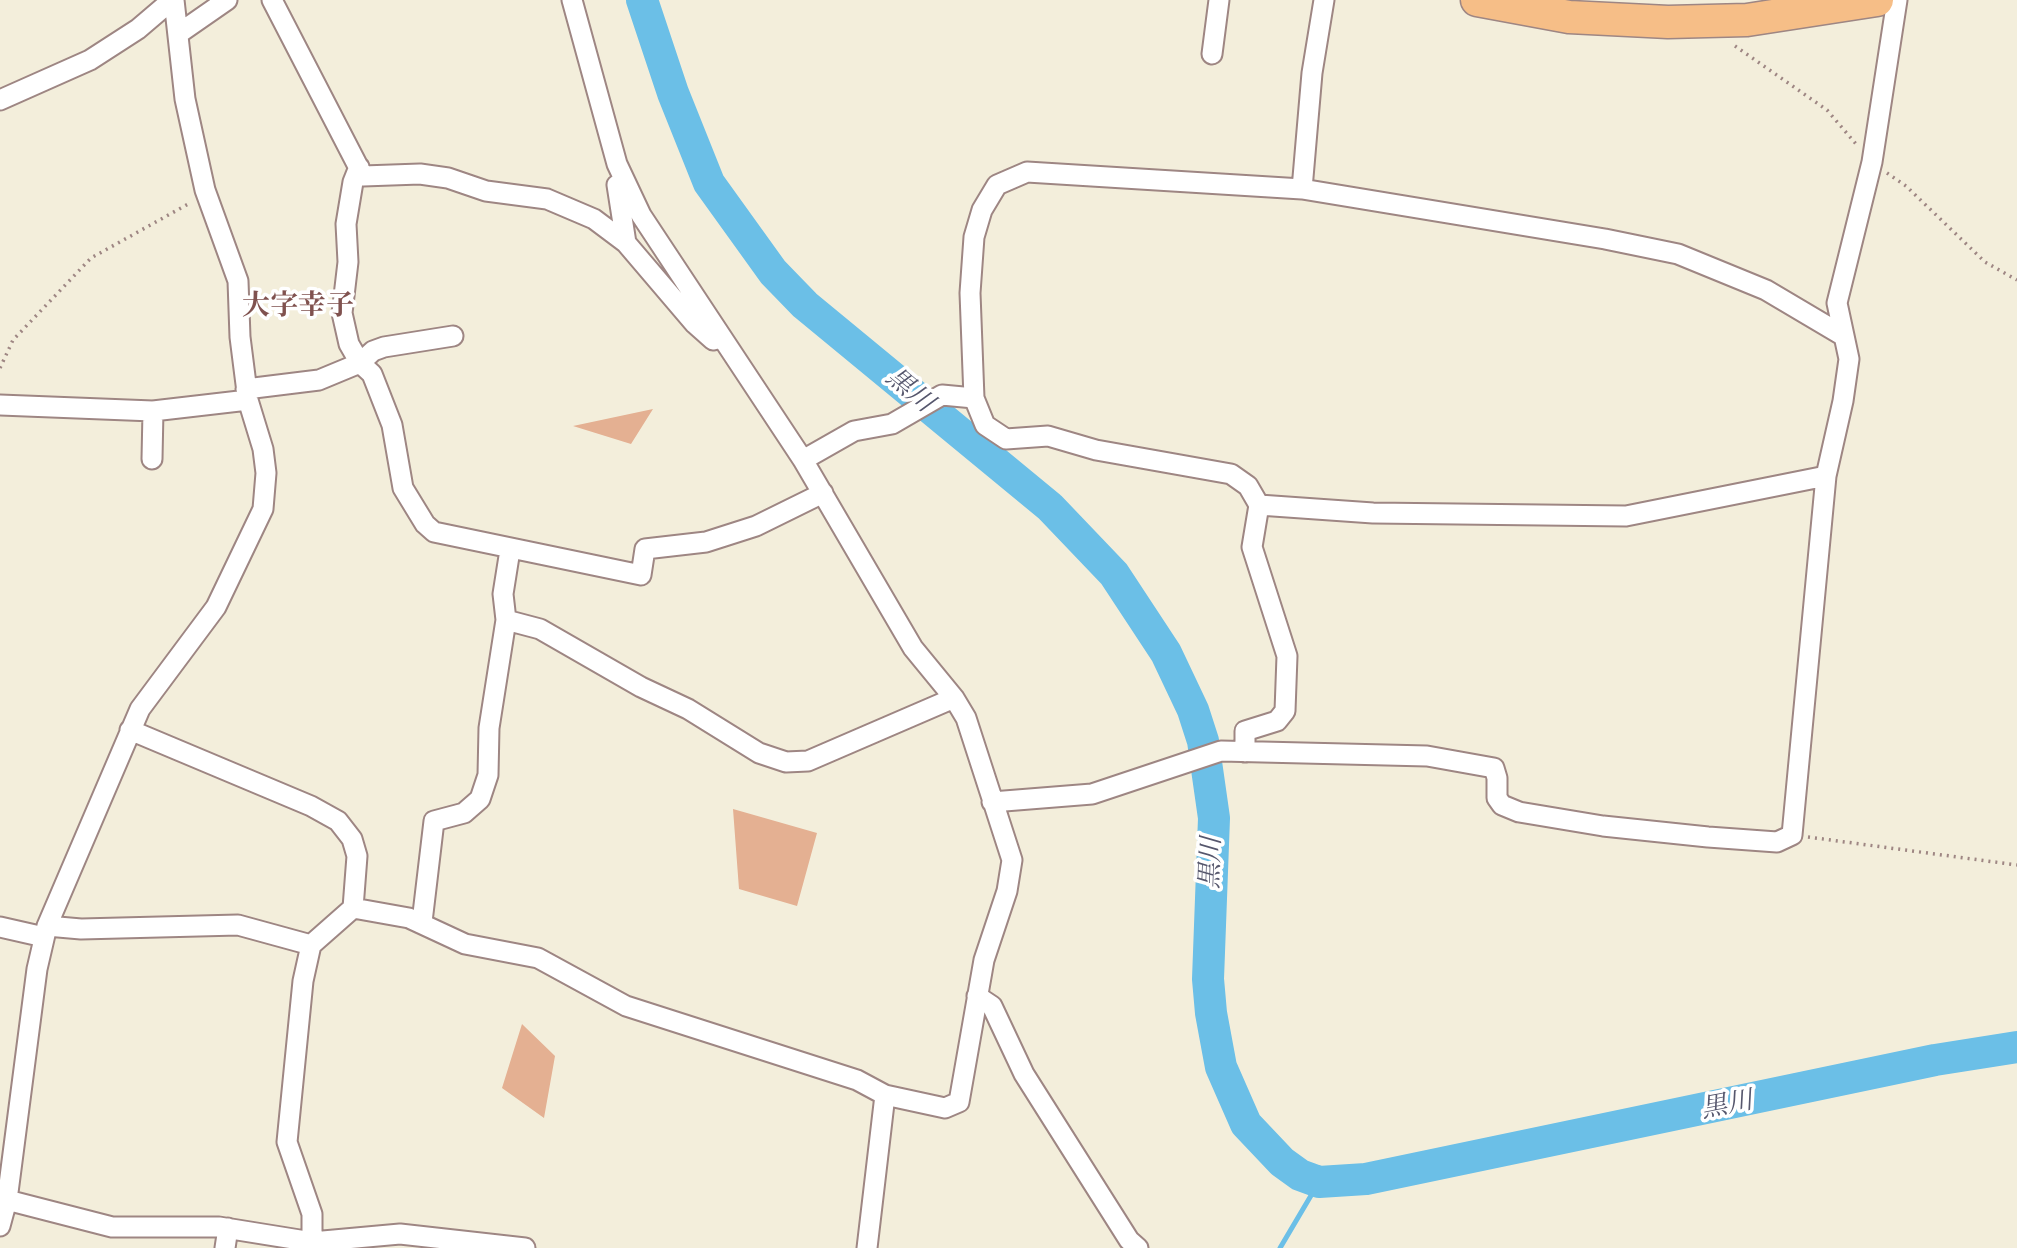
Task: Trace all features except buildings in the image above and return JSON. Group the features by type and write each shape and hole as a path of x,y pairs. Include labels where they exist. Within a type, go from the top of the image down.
{"main road":[{"path":"1477,0 1569,17 1668,22 1747,20 1877,0"}],"street":[{"path":"0,1226 7,1200 28,1025 46,932 140,709 216,607 263,509 266,473 263,449 247,395 240,337 238,281 207,194 185,99 173,0"},
{"path":"0,100 90,60 138,29 173,0"},
{"path":"178,34 227,0"},
{"path":"272,0 363,176 420,174 448,178 486,191 547,199 593,219 626,243 695,324 713,340 721,338"},
{"path":"353,908 422,922 465,943 538,958 626,1006 857,1080 885,1094 945,1108 959,1102 984,960 1007,891 1012,860 966,718 954,698 913,648 803,460 641,215 624,180 603,115 572,0"},
{"path":"1212,54 1219,0"},
{"path":"1302,189 1312,73 1325,0"},
{"path":"992,802 1092,794 1221,751 1427,756 1494,768 1497,798 1502,805 1519,812 1603,826 1708,837 1777,842 1792,835 1826,476 1843,401 1849,359 1837,303 1872,162 1897,0"},
{"path":"359,167 353,181 346,224 348,262 342,313 349,345 360,363 372,374 392,425 403,488 425,524 434,532 510,550 641,575 645,549 706,541 756,526 823,493"},
{"path":"1245,752 1245,732 1276,721 1285,711 1287,656 1252,547 1259,505 1248,486 1231,474 1096,450 1048,436 1006,439 985,425 974,398 970,293 974,237 989,195 1009,178 1027,172 1302,189 1506,220 1678,254 1766,290 1842,335"},
{"path":"624,180 617,185 626,243"},
{"path":"0,405 153,411 319,380 360,363 373,351 384,347 453,336"},
{"path":"803,460 854,431 892,424 942,395 974,398"},
{"path":"152,459 153,411"},
{"path":"1259,505 1373,513 1626,516 1826,476"},
{"path":"422,922 434,821 464,813 480,799 488,775 489,728 506,621 503,594 510,550"},
{"path":"506,621 540,629 641,687 688,709 759,753 786,762 808,761 954,698"},
{"path":"130,730 310,806 338,821 352,839 357,856 353,908 311,945 303,981 287,1142 312,1214 312,1242"},
{"path":"0,927 46,932 238,925 311,945"},
{"path":"977,996 992,1006 1024,1074 1129,1240 1139,1248"},
{"path":"867,1248 885,1094"},
{"path":"7,1200 112,1227 228,1228 312,1242 400,1234 525,1248"},
{"path":"225,1248 228,1228"}],"path":[{"path":"1733,45 1826,110 1872,162 1906,186 1985,262 2017,280"},
{"path":"0,368 13,340 91,258 207,194"},
{"path":"1792,835 1859,841 2017,865"}],"waterway":[{"name":"黒川","path":"642,0 673,93 709,183 773,272 805,305 1050,507 1114,574 1166,653 1193,710 1203,741 1214,818 1208,979 1221,1067 1246,1124 1282,1162 1300,1175 1319,1182 1366,1179 1935,1060 2017,1047"},
{"path":"1280,1248 1319,1182"}],"district":[{"name":"大字幸子","path":"298,307"}]}
